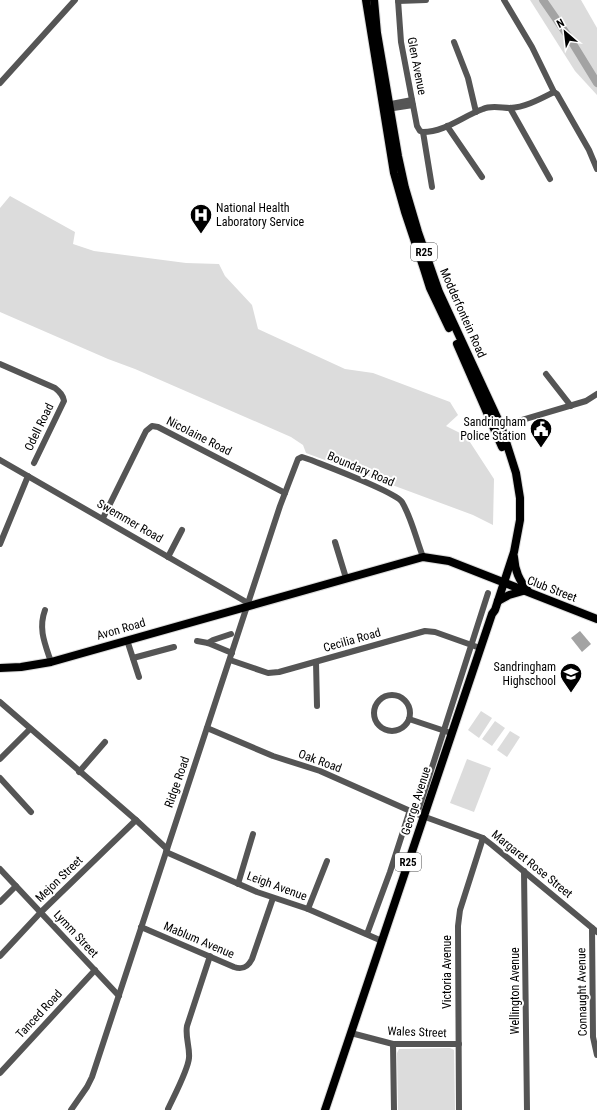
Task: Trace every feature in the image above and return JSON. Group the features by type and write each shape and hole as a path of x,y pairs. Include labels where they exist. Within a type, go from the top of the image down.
{"main road":[{"name":"Modderfontein Road","path":"366,0 405,188 429,267 512,458 520,498 520,520 514,552 502,581"},
{"name":"Modderfontein Road","path":"374,0 387,107"},
{"name":"Modderfontein Road","path":"498,427 516,500 516,519 513,538 502,581"},
{"path":"498,601 509,595 526,591 517,573 514,552"},
{"path":"248,604 423,557 448,561 502,581"},
{"name":"Club Street","path":"502,581 597,619"},
{"name":"George Avenue","path":"325,1110 382,941 447,732 476,646 495,610 502,581"},
{"name":"George Avenue","path":"492,614 490,608 502,581"},
{"name":"Avon Road","path":"0,668 21,667 51,662 248,604"}],"street":[{"path":"0,82 75,0"},
{"path":"398,0 426,0"},
{"name":"Glen Avenue","path":"398,0 401,42 417,126 420,131 423,132 432,187"},
{"path":"504,0 532,47 554,92 557,94 597,169"},
{"path":"454,42 468,78 476,112"},
{"path":"423,132 437,130 487,108 510,108 526,105 554,92"},
{"path":"387,107 413,102"},
{"path":"510,108 550,179"},
{"path":"447,126 482,177"},
{"name":"Odell Road","path":"0,364 55,388 62,394 64,401 34,463"},
{"path":"546,374 571,406"},
{"path":"498,427 571,406 586,401 597,394"},
{"name":"Nicolaine Road","path":"103,518 146,430 152,426 158,427 285,493"},
{"name":"Boundary Road","path":"299,458 302,457 311,460 385,490 399,499 410,520 423,557"},
{"name":"Ridge Road","path":"71,1110 90,1081 285,493 296,462 299,458"},
{"name":"Swemmer Road","path":"0,460 103,518 248,604"},
{"path":"0,544 28,476"},
{"path":"168,557 182,530"},
{"path":"335,542 346,578"},
{"name":"George Avenue","path":"476,646 488,593"},
{"path":"45,610 41,626 51,662"},
{"name":"Cecilia Road","path":"230,660 251,668 273,673 425,631 435,632 476,646"},
{"path":"208,643 231,634"},
{"path":"127,640 139,677"},
{"path":"196,641 208,643 232,653"},
{"path":"133,658 174,647"},
{"path":"316,662 317,706"},
{"path":"390,694 396,695 402,698 409,707 409,719 406,724 396,731 384,730 379,726 374,716 373,710 375,704 384,696 390,694"},
{"name":"Leigh Avenue","path":"0,702 136,820 166,851 238,884 273,898 308,909 382,941"},
{"path":"409,719 447,732"},
{"name":"Oak Road","path":"207,728 273,756 320,771 421,815"},
{"path":"0,759 30,729"},
{"path":"79,772 105,742"},
{"path":"0,778 31,812"},
{"name":"George Avenue","path":"367,934 390,872 410,810"},
{"name":"Margaret Rose Street","path":"421,815 483,838 597,932"},
{"name":"Mejon Street","path":"0,956 41,912 136,820"},
{"path":"238,884 253,834"},
{"name":"Victoria Avenue","path":"459,1110 457,953 459,918 483,838"},
{"path":"308,909 327,860"},
{"name":"Lymm Street","path":"0,869 119,996"},
{"name":"Wellington Avenue","path":"524,871 527,1110"},
{"path":"0,902 16,886"},
{"name":"Mablum Avenue","path":"141,927 238,968 244,968 249,965 273,898"},
{"name":"Connaught Avenue","path":"592,928 593,1037 597,1055"},
{"path":"168,1108 188,1062 186,1034 187,1026 210,956"},
{"name":"Tanced Road","path":"0,1073 95,970"},
{"name":"Wales Street","path":"351,1033 393,1044 459,1044"},
{"path":"393,1044 394,1110"}],"shaded area":[{"path":"530,0 581,0 597,28 597,95 575,71"},
{"path":"10,196 75,232 73,244 94,251 186,263 219,264 225,276 252,305 258,329 345,369 373,373 450,402 458,415 446,426 466,436 494,479 493,525 473,515 306,453 303,445 291,437 0,312 0,208"},
{"path":"580,631 591,644 582,652 571,638"},
{"path":"481,711 492,718 479,738 468,730"},
{"path":"495,721 505,728 492,746 482,739"},
{"path":"510,731 520,737 507,757 497,750"},
{"path":"467,759 491,768 474,812 450,803"},
{"path":"450,1048 454,1050 455,1110 398,1110 397,1053 399,1049"}],"waterway":[{"path":"543,0 570,39 597,83"}],"place":[{"name":"National Health Laboratory Service","path":"201,234"},
{"name":"Sandringham Police Station","path":"541,448"},
{"name":"Sandringham Highschool","path":"571,694"}]}
